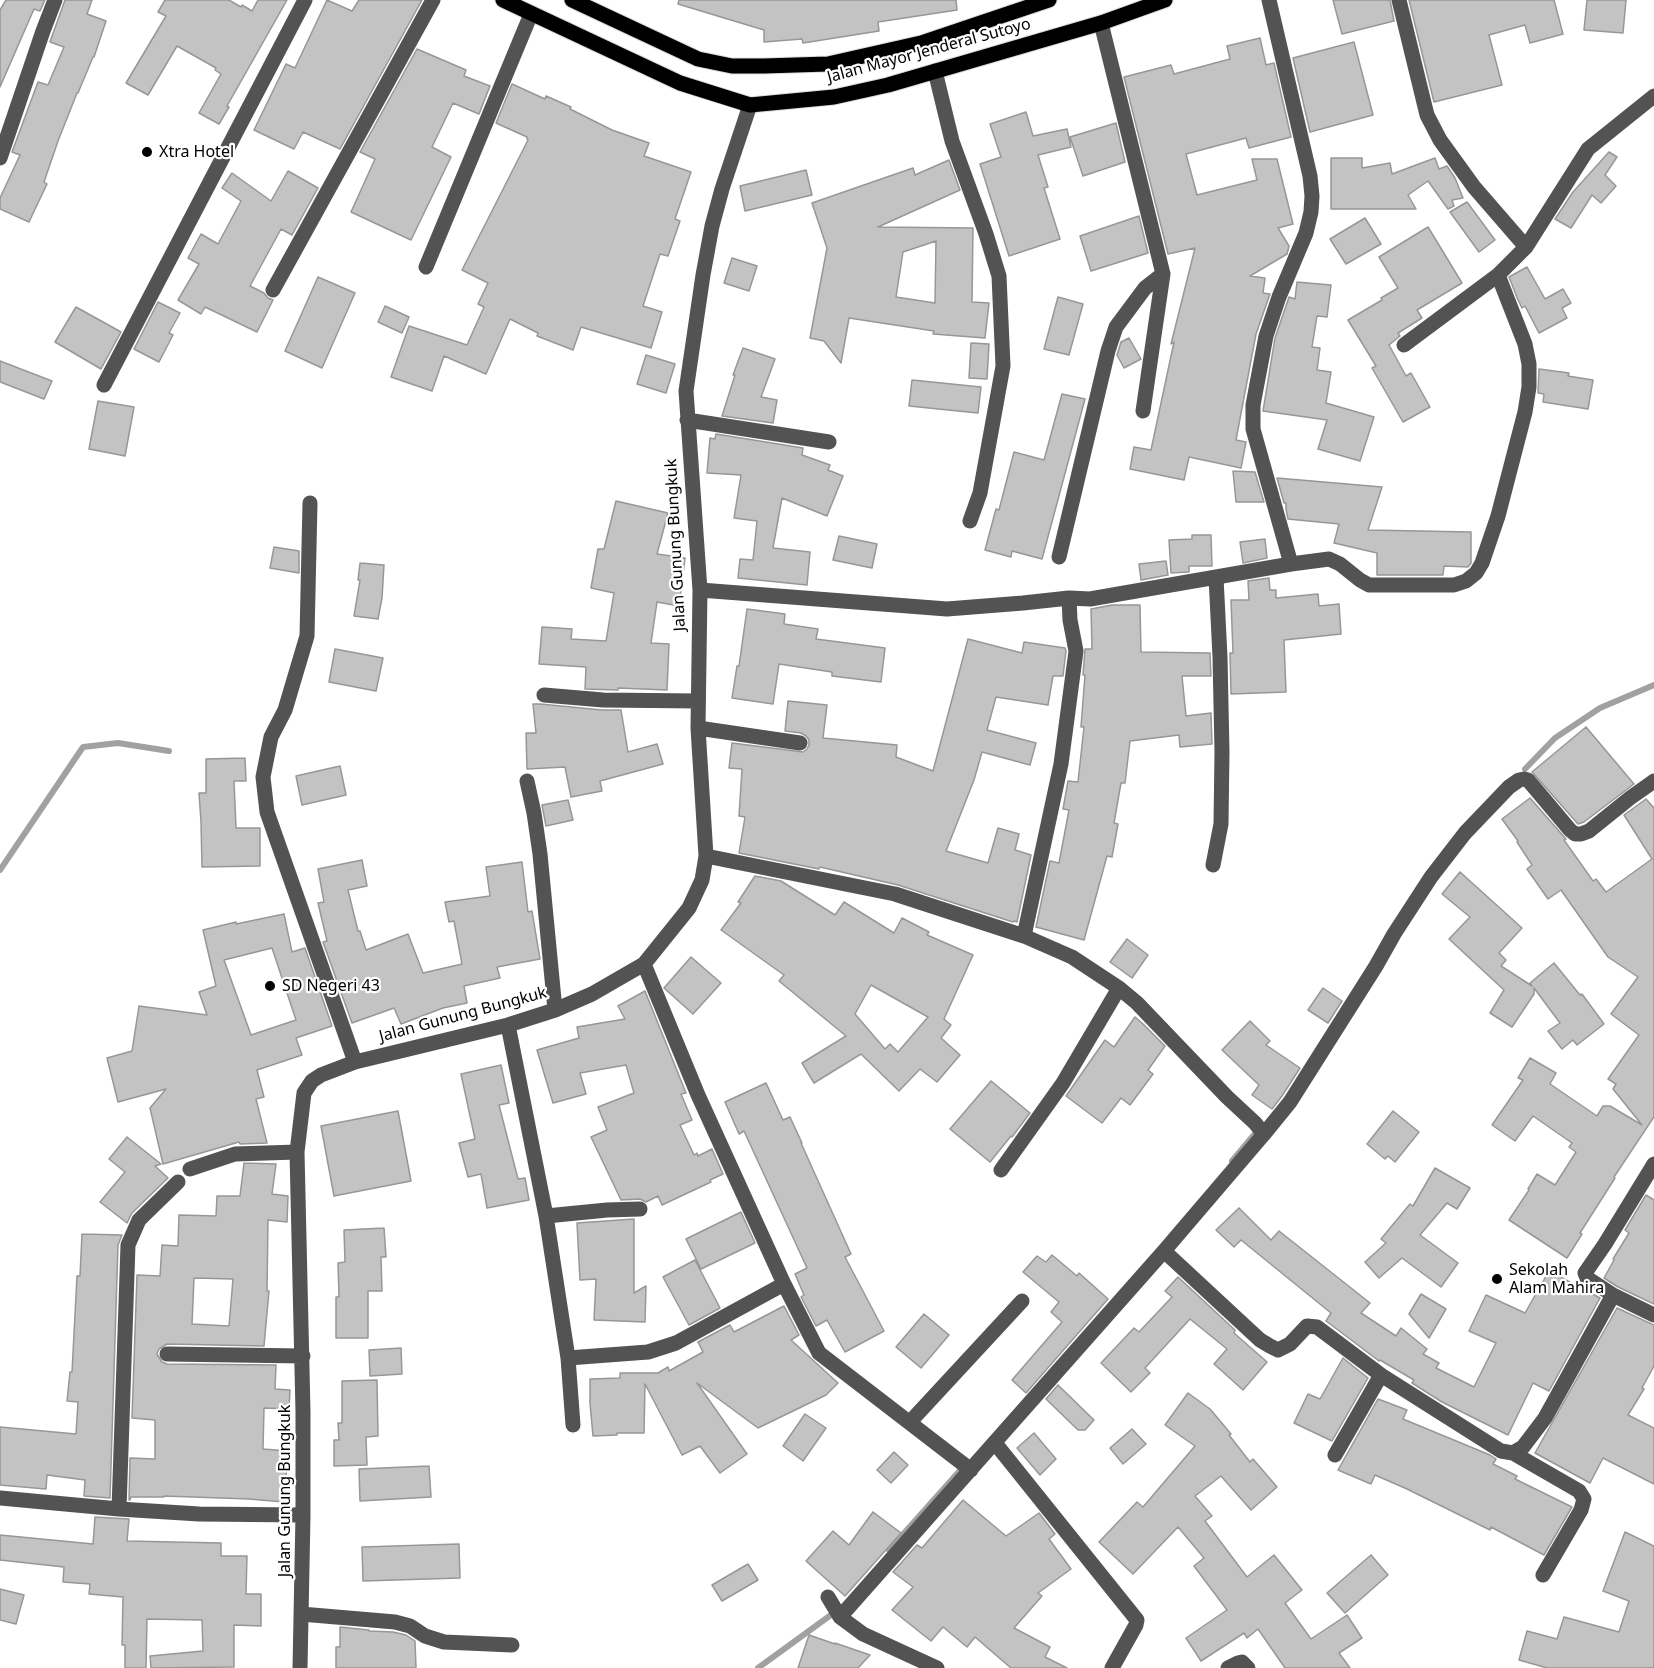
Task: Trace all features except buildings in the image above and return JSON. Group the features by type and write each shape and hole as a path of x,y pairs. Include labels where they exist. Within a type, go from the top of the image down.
{"main road":[{"name":"Jalan Mayor Jenderal Sutoyo","path":"503,0 680,83 750,105 834,97 888,85 1101,23 1165,0"},
{"name":"Jalan Mayor Jenderal Sutoyo","path":"572,0 698,58 732,66 828,64 921,43 1049,0"}],"street":[{"path":"0,158 55,0"},
{"path":"104,385 304,0"},
{"path":"273,290 433,0"},
{"path":"1269,0 1310,176 1312,196 1306,233 1279,297 1266,336 1253,405 1253,429 1291,564"},
{"path":"1399,0 1427,115 1440,140 1474,187 1526,247"},
{"path":"426,267 531,14"},
{"path":"1101,23 1163,274 1143,411"},
{"path":"935,71 952,141 999,276 1003,366 980,493 970,521"},
{"path":"1404,345 1498,275 1526,247 1588,149 1654,96"},
{"name":"Jalan Gunung Bungkuk","path":"300,1668 303,1356 297,1152 304,1093 312,1081 321,1075 355,1062 508,1025 555,1010 592,994 644,964 689,908 702,880 706,856 698,728 700,590 686,391 712,226 750,105"},
{"path":"1059,557 1108,351 1116,327 1145,288 1163,274"},
{"path":"700,590 947,609 1069,598 1090,599 1216,576 1329,560 1340,564 1370,585 1454,585 1466,581 1476,573 1482,563 1498,516 1525,412 1529,387 1529,364 1525,344 1498,275"},
{"path":"687,420 829,442"},
{"path":"310,503 307,636 285,710 271,737 263,777 267,812 355,1062"},
{"path":"1214,865 1221,824 1222,752 1216,576"},
{"path":"1024,936 1061,764 1076,651 1070,620 1069,598"},
{"path":"544,694 603,699 698,701"},
{"path":"698,728 800,742"},
{"path":"839,1616 966,1467 995,1443 1164,1251 1260,1129 1290,1102 1436,870 1465,833 1509,787 1519,780 1528,780 1570,830 1575,834 1581,834 1589,831 1654,781"},
{"path":"527,781 540,854 555,1010"},
{"path":"706,856 895,894 1024,936 1072,957 1119,988 1137,1003 1260,1129"},
{"path":"644,964 699,1095 784,1284 819,1353 966,1467"},
{"path":"1001,1170 1063,1083 1119,988"},
{"path":"508,1025 546,1216 568,1358 573,1425"},
{"path":"190,1168 235,1154 297,1152"},
{"path":"1654,1164 1585,1273 1587,1278 1614,1295 1654,1315"},
{"path":"119,1509 128,1245 139,1220 178,1182"},
{"path":"546,1216 640,1209"},
{"path":"1164,1251 1270,1347 1278,1350 1290,1344 1307,1326 1317,1328 1381,1376 1501,1451 1513,1453 1579,1491 1584,1499 1581,1510 1543,1575"},
{"path":"568,1358 648,1352 676,1344 784,1284"},
{"path":"1513,1453 1523,1447 1545,1418 1614,1295"},
{"path":"910,1422 1022,1301"},
{"path":"167,1354 303,1356"},
{"path":"1335,1455 1381,1376"},
{"path":"995,1443 1137,1620 1112,1668"},
{"path":"0,1498 199,1514 303,1515"},
{"path":"828,1597 839,1616 863,1634 932,1667"},
{"path":"301,1614 395,1622 410,1626 425,1636 444,1642 512,1645"},
{"path":"1228,1668 1242,1662 1248,1668"}],"waterway":[{"path":"1525,769 1555,738 1600,708 1654,685"},
{"path":"0,870 83,747 118,743 169,751"},
{"path":"1232,1161 1258,1130"},
{"path":"889,1550 964,1466"},
{"path":"758,1668 835,1612"}],"place":[{"name":"Xtra Hotel","path":"147,152"},
{"name":"SD Negeri 43","path":"270,986"},
{"name":"Sekolah Alam Mahira","path":"1497,1279"}]}
